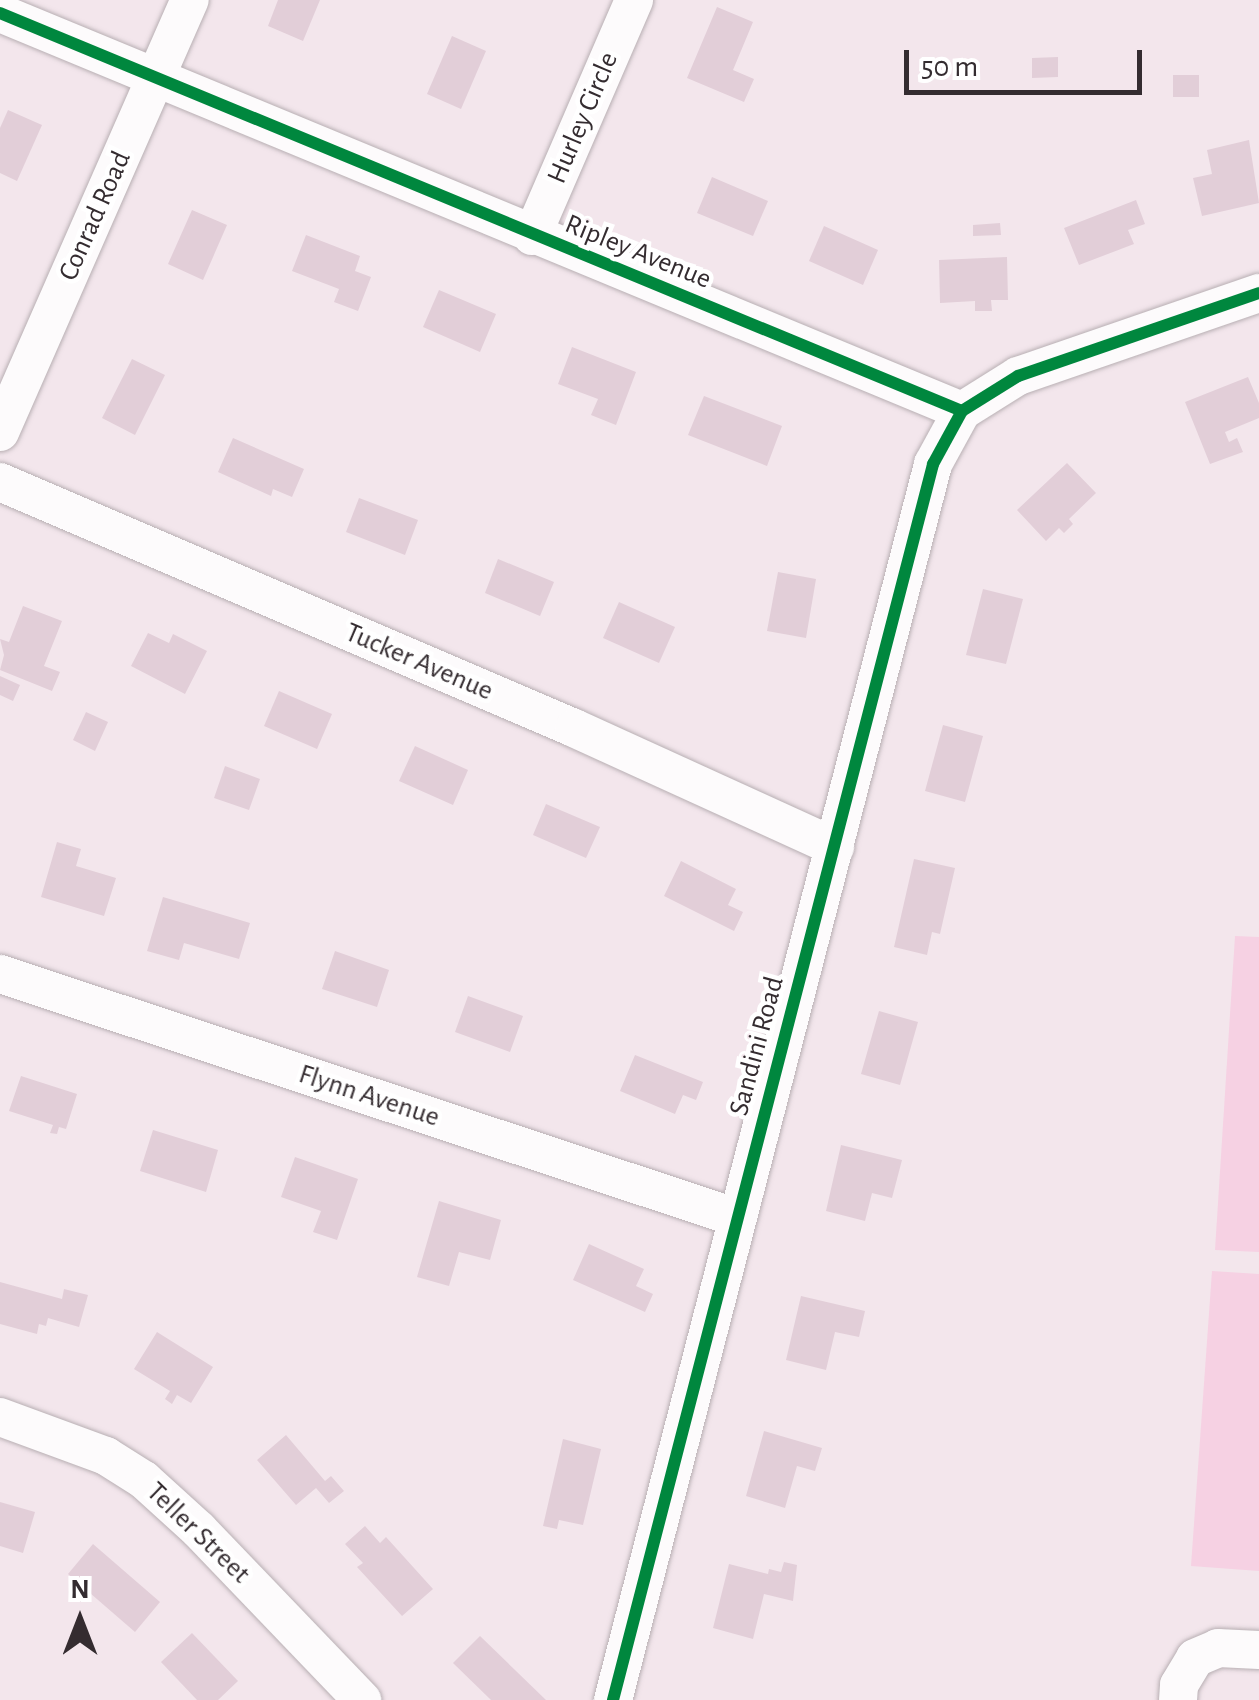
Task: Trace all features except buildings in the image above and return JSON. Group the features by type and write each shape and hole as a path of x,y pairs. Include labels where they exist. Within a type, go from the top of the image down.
{"street":[{"name":"Conrad Road","path":"0,432 190,0"},
{"name":"Hurley Circle","path":"532,236 634,0"},
{"name":"Ripley Avenue","path":"0,13 962,411"},
{"path":"962,411 1018,376 1259,292"},
{"name":"Sandini Road","path":"613,1700 933,464 962,411"},
{"name":"Tucker Avenue","path":"0,482 574,728 835,847"},
{"name":"Flynn Avenue","path":"0,974 738,1218"},
{"name":"Teller Street","path":"0,1416 106,1456 144,1480 199,1530 362,1700"},
{"path":"1178,1700 1179,1685 1194,1658 1218,1648 1259,1650"}],"shaded area":[{"path":"1235,936 1259,937 1259,1252 1215,1250"},
{"path":"1212,1271 1259,1274 1259,1571 1191,1566"}],"cycle path":[{"path":"0,13 962,411 1018,376 1259,293"},
{"path":"613,1700 933,464 962,411"}]}
